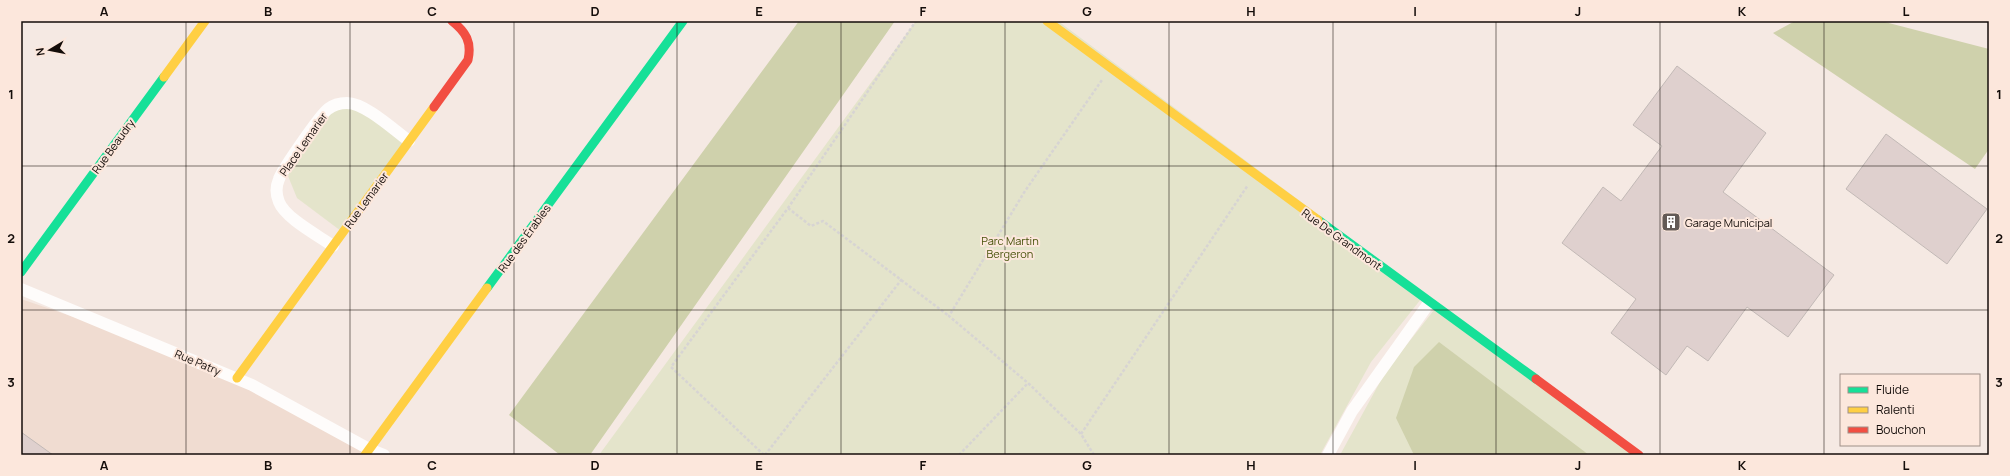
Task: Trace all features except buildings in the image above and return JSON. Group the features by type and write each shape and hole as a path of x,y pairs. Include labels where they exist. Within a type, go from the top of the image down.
{"street":[{"name":"Rue Beaudry","path":"21,272 205,21"},
{"name":"Rue Lemarier","path":"237,378 468,60 471,47 468,35 452,21"},
{"name":"Rue des Érables","path":"369,453 683,21"},
{"name":"Rue De Grandmont","path":"1047,21 1428,303 1639,455"},
{"name":"Place Lemarier","path":"333,246 288,214 281,206 277,195 280,176 320,117 331,107 352,103 362,107 409,140"},
{"name":"Rue Patry","path":"21,289 237,378 266,392 369,453 384,455"},
{"path":"1328,455 1352,411 1428,303"}],"path":[{"path":"902,279 764,455 671,367 788,208 916,21"},
{"path":"949,316 1025,191 1111,68"},
{"path":"1081,434 1255,174"},
{"path":"788,208 811,226 823,221 902,279 949,316 1028,383 1081,434 1094,455"},
{"path":"959,455 1028,383"}],"shaded area":[{"path":"21,299 232,371 371,448 366,455 21,455"}],"green space":[{"path":"799,21 895,21 590,455 560,455 509,415"},
{"name":"Parc Martin Bergeron","path":"916,21 1058,21 1425,294 1371,362 1320,455 599,455"},
{"path":"1795,21 1881,21 1989,49 1989,149 1975,169 1773,33"},
{"path":"356,100 409,139 341,231 297,198 288,176 297,152 336,107"},
{"path":"1438,305 1637,455 1340,455 1386,371"},
{"path":"1439,342 1589,455 1414,455 1396,418 1414,367"}],"traffic: fast":[{"path":"487,288 683,21"},
{"path":"21,272 164,77"},
{"path":"1318,220 1536,379"}],"traffic: slow":[{"path":"164,77 205,21"},
{"path":"1047,21 1318,220"},
{"path":"237,378 434,107"},
{"path":"365,455 487,288"}],"traffic: jam":[{"path":"434,107 468,60 469,48 467,38 461,29 452,21"},
{"path":"1536,379 1639,455"}],"place":[{"name":"Garage Municipal","path":"1671,222"}]}
